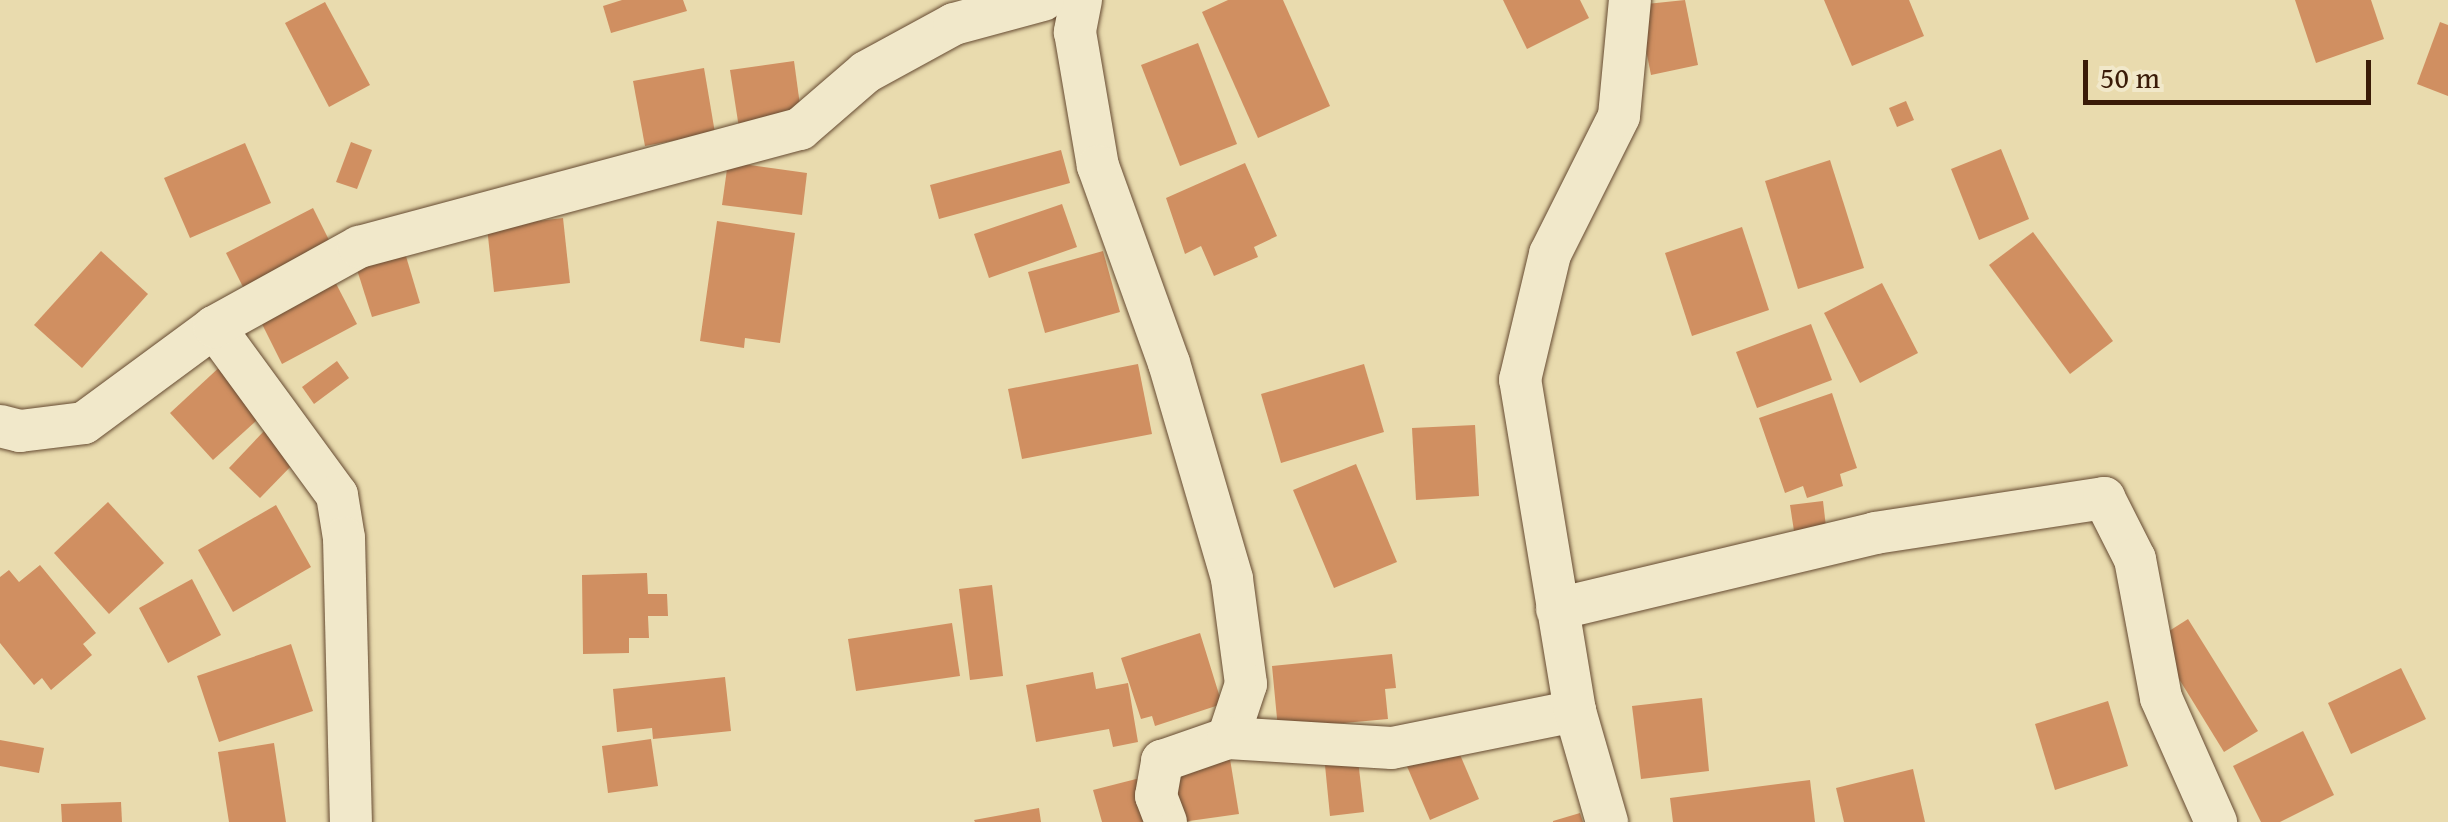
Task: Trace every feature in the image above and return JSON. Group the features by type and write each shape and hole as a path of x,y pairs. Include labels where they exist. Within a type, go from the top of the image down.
{"street":[{"path":"0,426 20,431 84,423 214,327 359,247 800,129 866,72 954,24 1043,0"},
{"path":"1081,0 1074,32 1098,166 1169,363 1232,579 1246,684 1228,738"},
{"path":"1607,822 1575,711 1520,380 1550,254 1618,116 1630,0"},
{"path":"214,327 337,495 344,538 351,822"},
{"path":"1557,609 1875,533 2104,498 2135,559 2161,698 2216,822"},
{"path":"1166,822 1156,796 1162,761 1228,738 1392,748 1575,711"}],"building":[{"path":"622,0 683,0 687,11 611,33 603,6"},
{"path":"1228,0 1283,0 1330,106 1258,138 1202,12"},
{"path":"1503,0 1580,0 1589,18 1527,49"},
{"path":"1685,0 1698,65 1651,75 1637,5"},
{"path":"1824,0 1909,0 1924,36 1852,66"},
{"path":"2295,0 2371,0 2384,39 2316,63"},
{"path":"325,2 370,85 329,107 285,23"},
{"path":"2440,22 2448,25 2448,96 2417,84"},
{"path":"1198,43 1237,144 1180,166 1141,65"},
{"path":"794,61 802,120 739,128 730,70"},
{"path":"704,68 715,133 645,146 633,81"},
{"path":"1906,101 1914,120 1897,127 1889,108"},
{"path":"351,142 372,150 357,189 336,182"},
{"path":"245,143 271,203 190,238 164,178"},
{"path":"2001,149 2029,219 1979,240 1951,169"},
{"path":"1061,150 1070,183 939,219 930,185"},
{"path":"1830,160 1864,268 1798,289 1765,181"},
{"path":"728,162 807,173 802,215 722,205"},
{"path":"1245,163 1277,236 1254,247 1258,257 1214,276 1201,246 1185,254 1166,198"},
{"path":"1062,204 1077,247 989,278 974,234"},
{"path":"313,208 335,252 248,297 226,253"},
{"path":"563,218 570,283 494,292 487,227"},
{"path":"717,221 795,233 780,343 745,338 744,348 700,341"},
{"path":"1742,227 1769,310 1692,336 1665,253"},
{"path":"2033,232 2113,341 2070,374 1989,265"},
{"path":"402,243 420,303 372,317 353,257"},
{"path":"101,251 148,294 82,368 34,325"},
{"path":"1103,251 1120,312 1045,333 1028,272"},
{"path":"330,272 357,324 282,364 256,312"},
{"path":"1882,283 1918,353 1860,383 1824,313"},
{"path":"1811,324 1832,380 1757,408 1736,352"},
{"path":"337,361 349,378 314,404 302,387"},
{"path":"224,363 267,411 213,460 170,413"},
{"path":"1138,364 1152,434 1022,459 1008,389"},
{"path":"1364,364 1384,432 1281,463 1261,394"},
{"path":"1832,393 1857,468 1840,474 1843,486 1807,498 1803,486 1785,493 1759,418"},
{"path":"1475,425 1479,496 1416,500 1412,428"},
{"path":"265,430 297,460 260,498 229,468"},
{"path":"1356,464 1397,562 1334,588 1293,490"},
{"path":"1823,501 1826,527 1794,531 1790,505"},
{"path":"108,502 164,563 109,614 54,553"},
{"path":"276,505 311,567 233,612 198,550"},
{"path":"40,565 96,633 83,644 92,655 51,690 42,678 34,685 0,643 0,577 9,570 19,582"},
{"path":"647,573 648,594 667,594 668,616 648,616 649,638 629,638 629,653 583,654 582,575"},
{"path":"192,579 221,635 168,663 139,608"},
{"path":"992,585 1003,676 970,680 959,589"},
{"path":"2188,619 2258,731 2224,752 2155,640"},
{"path":"952,623 960,676 856,691 848,639"},
{"path":"1200,633 1222,704 1155,726 1152,716 1141,719 1121,658"},
{"path":"291,644 313,711 219,742 197,676"},
{"path":"1392,654 1396,688 1385,689 1388,719 1278,729 1272,666"},
{"path":"2401,668 2426,719 2351,754 2328,703"},
{"path":"1093,672 1096,689 1128,683 1138,742 1113,747 1109,729 1036,742 1026,685"},
{"path":"725,677 731,731 653,739 652,728 617,732 613,689"},
{"path":"1702,698 1709,771 1641,779 1632,706"},
{"path":"2108,701 2128,766 2055,790 2035,724"},
{"path":"2303,731 2334,795 2280,822 2261,822 2233,766"},
{"path":"651,739 658,786 608,793 602,746"},
{"path":"0,740 44,748 39,773 0,766"},
{"path":"274,743 286,822 229,822 218,752"},
{"path":"1455,743 1479,799 1430,820 1406,764"},
{"path":"1357,751 1364,812 1330,816 1324,755"},
{"path":"1230,759 1239,814 1182,822 1173,769"},
{"path":"1913,769 1925,822 1844,822 1836,788"},
{"path":"1144,777 1155,822 1102,822 1093,790"},
{"path":"1810,780 1815,822 1673,822 1670,798"},
{"path":"121,802 122,822 62,822 61,804"},
{"path":"1039,808 1041,822 974,820"},
{"path":"1580,813 1583,822 1553,822 1553,821"}]}
